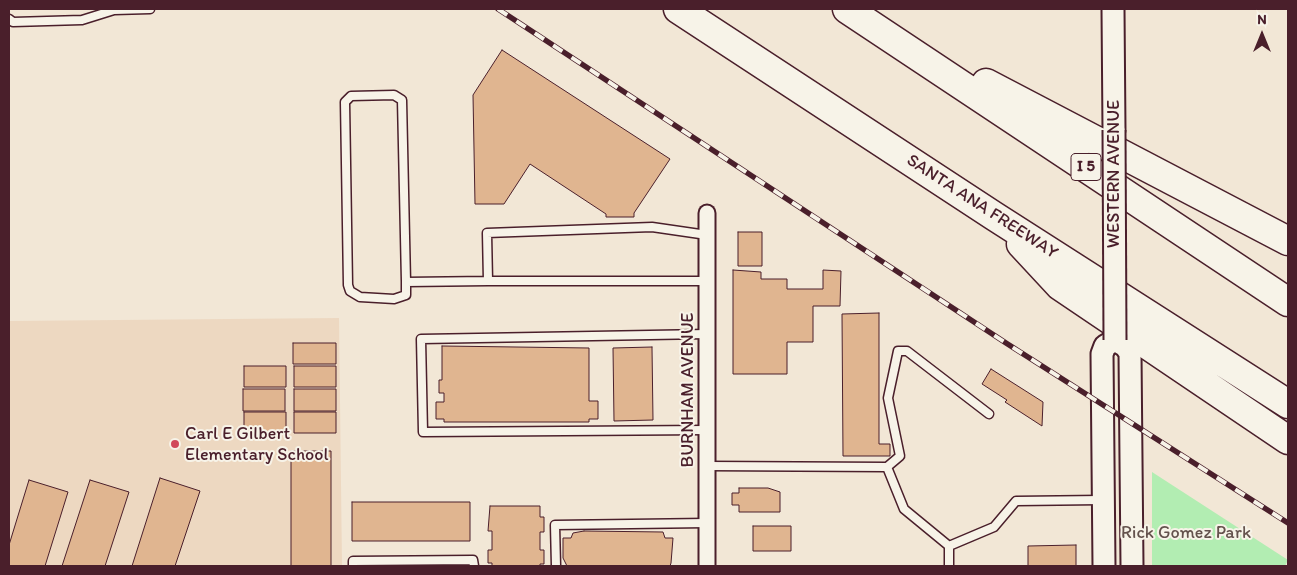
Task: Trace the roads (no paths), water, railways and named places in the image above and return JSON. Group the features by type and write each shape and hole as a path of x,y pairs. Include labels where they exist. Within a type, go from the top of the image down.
{"highway":[{"name":"SANTA ANA FREEWAY","path":"678,9 994,216 1288,404"},
{"name":"I 5","path":"848,9 1288,302"},
{"path":"884,33 1044,112 1288,241"},
{"path":"994,216 1060,286 1288,440"}],"main road":[{"name":"WESTERN AVENUE","path":"1113,9 1115,340"},
{"path":"1104,566 1102,354 1105,346 1115,340 1125,346 1130,353 1132,566"}],"street":[{"name":"BURNHAM AVENUE","path":"707,213 707,566"}],"lane":[{"path":"9,19 13,22 82,20 114,9 150,9"},
{"path":"394,95 402,100 406,282 406,295 394,299 360,298 350,291 348,285 345,102 352,96 394,95"},
{"path":"488,281 487,233 652,227 707,234"},
{"path":"406,282 707,281"},
{"path":"707,334 421,339 423,432 707,430"},
{"path":"707,466 887,467 900,456 888,398 898,351 906,351 988,414"},
{"path":"887,467 904,509 949,546"},
{"path":"949,546 994,527 1016,501 1103,500"},
{"path":"556,566 555,524 707,523"},
{"path":"949,546 949,566"},
{"path":"353,566 353,561 473,560 474,566"}],"railway":[{"path":"498,9 1006,343 1288,523"}],"place":[{"name":"Carl E Gilbert Elementary School","path":"175,444"}],"park label":[{"name":"Rick Gomez Park","path":"1186,533"}]}
